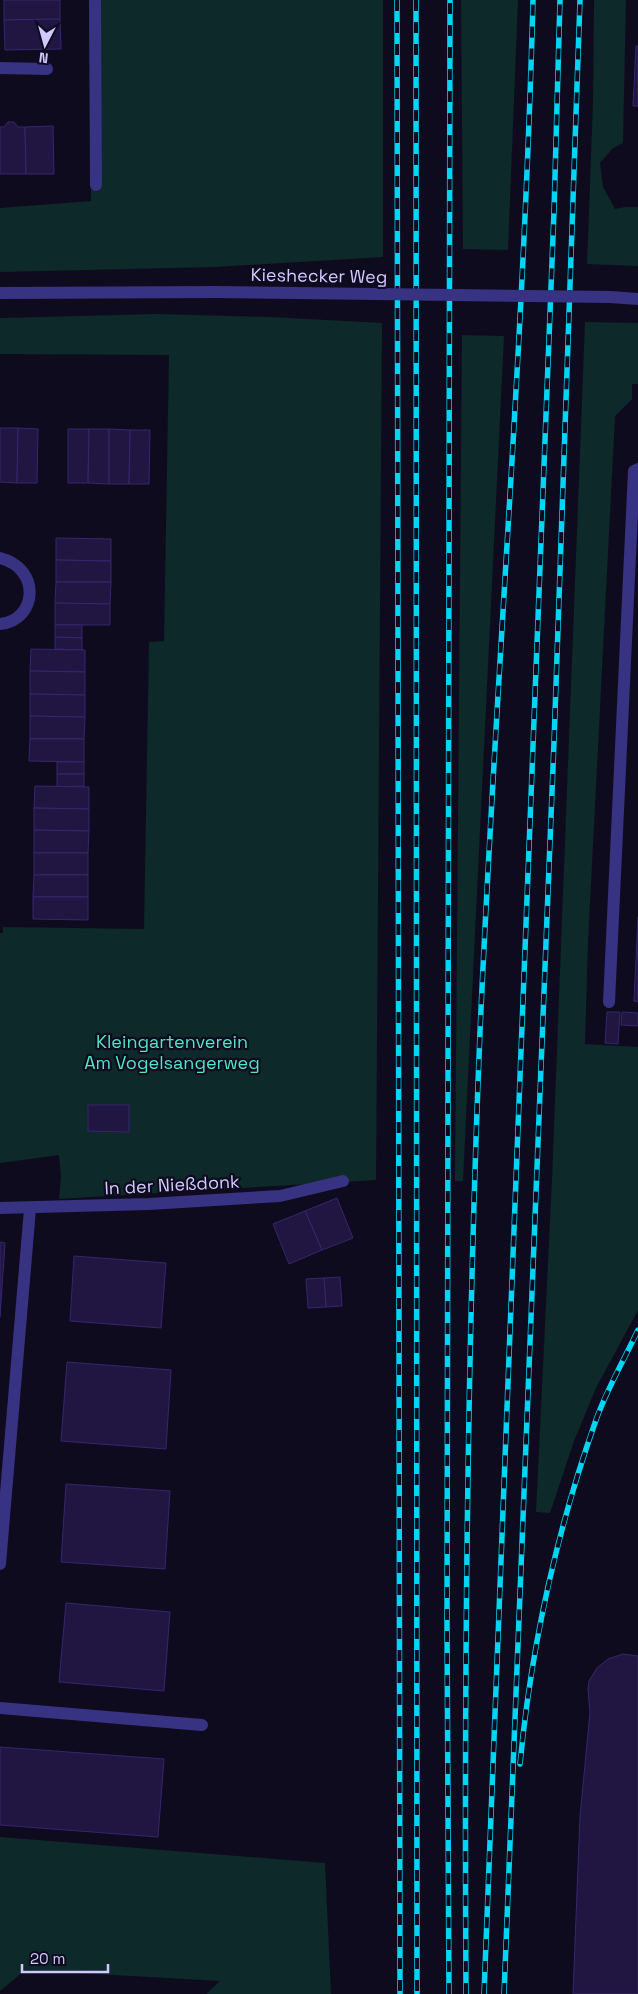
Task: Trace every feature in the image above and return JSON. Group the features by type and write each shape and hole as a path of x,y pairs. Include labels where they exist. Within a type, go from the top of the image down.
{"street":[{"path":"94,0 96,185"},
{"path":"0,68 47,69"},
{"name":"Kieshecker Weg","path":"0,293 216,292 638,299"},
{"path":"609,1002 634,471 638,469"},
{"path":"0,558 17,565 24,572 29,584 30,595 25,608 17,618 0,624"},
{"name":"In der Nießdonk","path":"0,1208 30,1209 280,1196 343,1181"},
{"path":"0,1564 30,1209"},
{"path":"0,1708 202,1725"}],"green space":[{"path":"89,0 383,0 383,257 216,267 0,272 0,208 91,201"},
{"path":"461,0 518,0 508,250 463,249"},
{"path":"594,0 626,0 623,143 612,149 600,163 603,187 615,209 638,207 638,266 587,264 593,103"},
{"name":"Kleingartenverein Am Vogelsangerweg","path":"157,314 270,317 382,323 376,1180 59,1199 61,1177 59,1155 0,1163 0,933 3,933 3,927 144,929 149,642 164,641 169,355 0,354 0,318"},
{"path":"585,322 638,323 638,384 632,384 632,399 615,416 588,942 585,1044 638,1047 638,1310 596,1388 574,1441 550,1513 536,1512 552,1179"},
{"path":"462,335 504,336 463,1181 455,1181"},
{"path":"0,1837 325,1863 331,1994 206,1994 220,1981 25,1970 0,1991"}],"building":[{"path":"4,0 60,0 60,19 4,20"},
{"path":"60,19 61,49 5,50 4,20"},
{"path":"636,46 638,46 638,106 633,106"},
{"path":"8,122 14,122 18,127 25,127 26,174 0,174 0,127 4,127"},
{"path":"53,126 54,174 26,174 25,127"},
{"path":"0,428 18,428 17,483 0,482"},
{"path":"18,428 38,429 37,483 17,483"},
{"path":"68,429 89,429 88,483 68,483"},
{"path":"89,429 109,429 109,484 88,483"},
{"path":"109,429 130,430 129,484 109,484"},
{"path":"130,430 150,430 149,484 129,484"},
{"path":"56,538 111,539 111,561 56,560"},
{"path":"56,560 111,561 111,582 56,582"},
{"path":"56,582 111,582 110,604 55,603"},
{"path":"55,603 110,604 110,625 55,625"},
{"path":"55,625 82,625 82,638 55,637"},
{"path":"55,637 82,638 82,650 55,649"},
{"path":"31,649 85,650 85,672 30,671"},
{"path":"30,671 85,672 85,695 30,694"},
{"path":"30,694 85,695 85,717 30,716"},
{"path":"30,716 85,717 84,739 30,739"},
{"path":"30,739 84,739 84,762 29,761"},
{"path":"57,762 84,762 84,774 57,774"},
{"path":"57,774 84,774 84,786 57,787"},
{"path":"35,786 89,787 89,809 34,808"},
{"path":"34,808 89,809 89,831 34,830"},
{"path":"34,830 89,831 88,853 34,853"},
{"path":"34,853 88,853 88,875 34,875"},
{"path":"34,875 88,875 88,897 33,897"},
{"path":"33,897 88,897 88,920 33,919"},
{"path":"638,917 638,1002 634,1001"},
{"path":"607,1012 620,1012 618,1044 605,1043"},
{"path":"622,1012 638,1013 638,1026 621,1025"},
{"path":"88,1105 129,1105 129,1132 88,1131"},
{"path":"337,1198 353,1238 322,1250 305,1211"},
{"path":"305,1211 322,1250 289,1264 273,1224"},
{"path":"0,1242 5,1243 0,1317"},
{"path":"74,1256 166,1263 161,1328 70,1321"},
{"path":"340,1277 342,1306 326,1307 324,1278"},
{"path":"324,1278 326,1307 308,1308 306,1279"},
{"path":"67,1362 171,1370 166,1449 61,1441"},
{"path":"66,1484 170,1491 165,1569 61,1562"},
{"path":"66,1603 170,1612 164,1691 59,1682"},
{"path":"623,1654 638,1656 638,1994 573,1994 580,1816 590,1713 589,1681 597,1668 608,1659"},
{"path":"0,1747 164,1759 158,1837 0,1825"}],"railway":[{"path":"397,0 400,1994"},
{"path":"416,0 417,1994"},
{"path":"449,1994 447,1626 450,0"},
{"path":"466,1994 467,1513 472,1272 480,1032 523,258 533,0"},
{"path":"484,1994 554,211 560,0"},
{"path":"504,1994 554,742 580,0"},
{"path":"520,1764 531,1677 539,1633 569,1504 600,1408 638,1330"}]}
